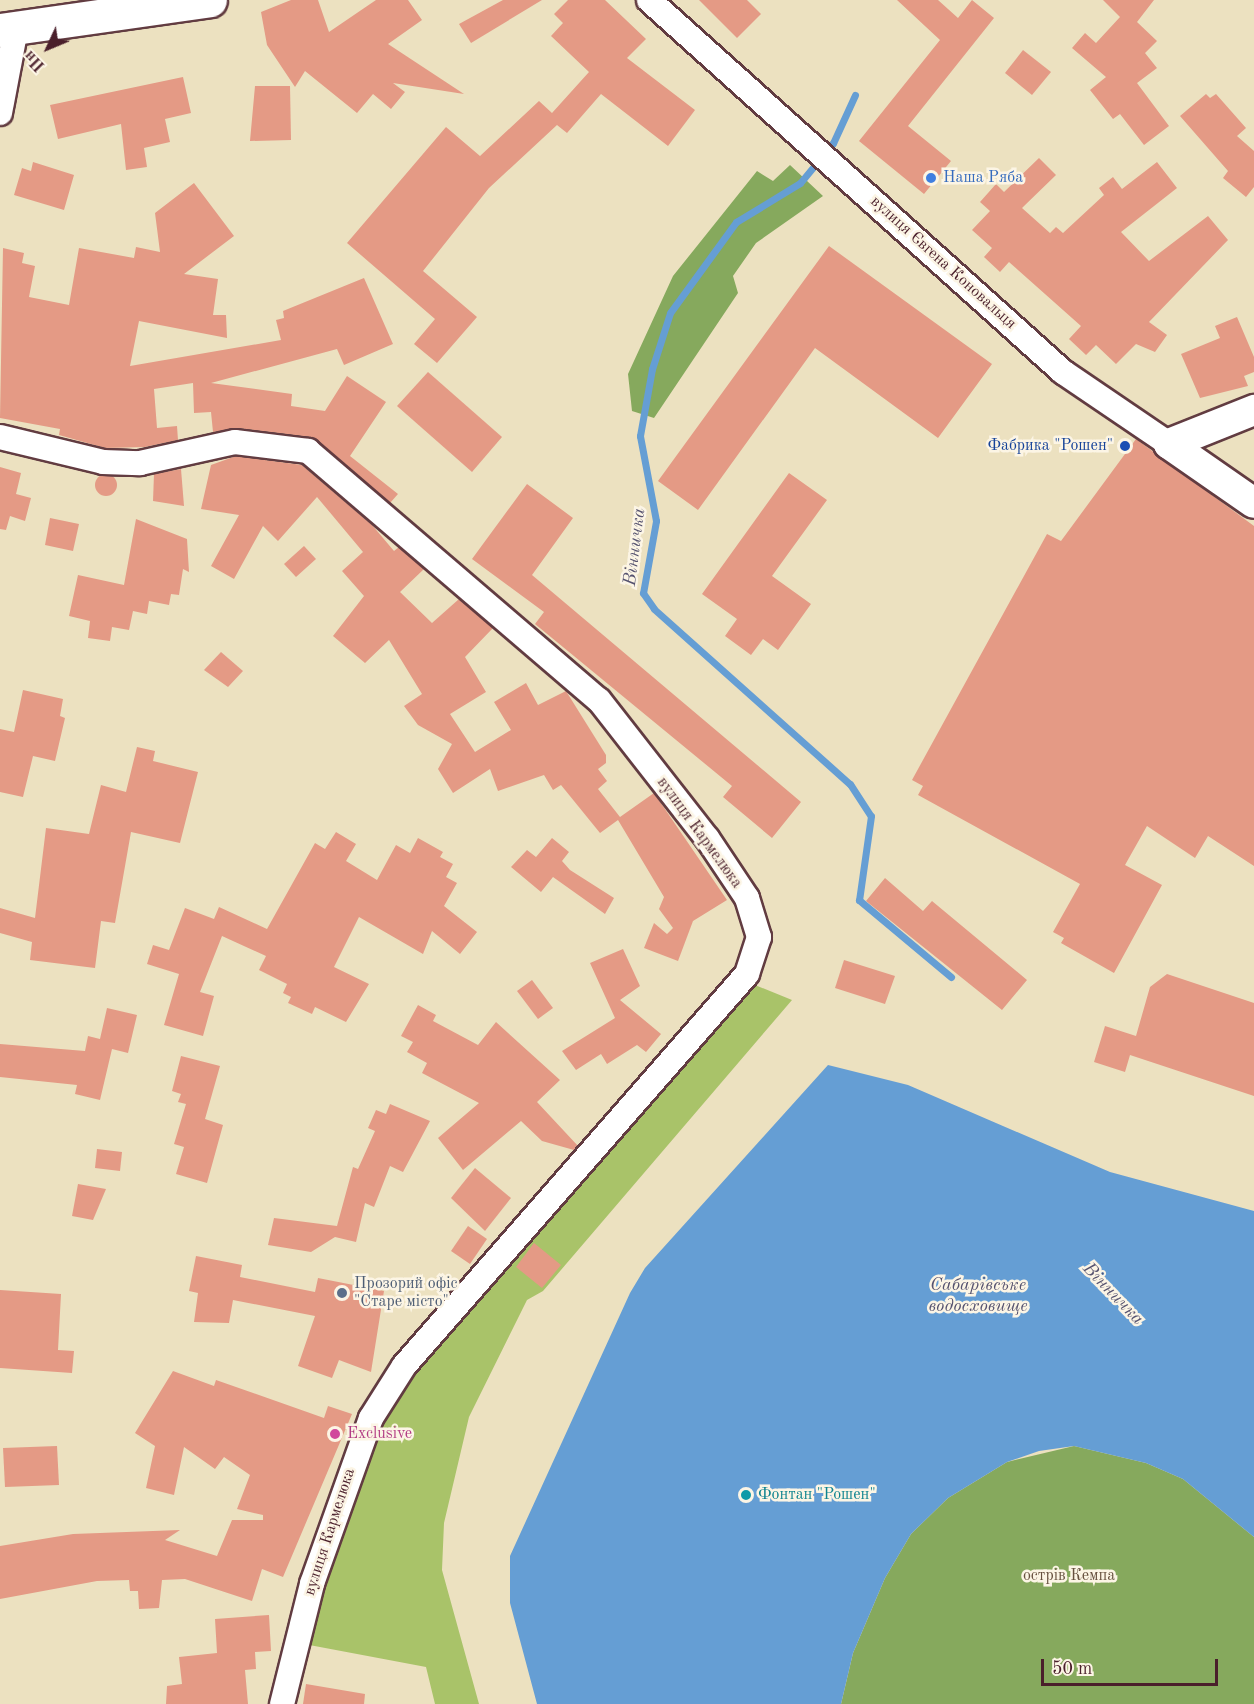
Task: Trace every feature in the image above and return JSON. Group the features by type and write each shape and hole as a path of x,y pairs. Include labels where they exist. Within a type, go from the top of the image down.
{"main road":[{"path":"8,29 210,0"}],"street":[{"name":"вулиця Євгена Коновальця","path":"649,0 850,178 1063,372 1254,503"},
{"path":"0,113 8,29"},
{"path":"1169,444 1254,410"},
{"name":"вулиця Кармелюка","path":"0,437 103,462 140,463 235,442 308,452 499,610 598,700 707,838 747,898 759,937 756,956 747,974 399,1375 352,1464 312,1584 282,1704"}],"green space":[{"path":"790,165 823,196 756,243 733,276 738,293 654,418 632,411 628,374 673,276 757,171 773,181"},
{"path":"755,985 792,1000 543,1291 527,1300 469,1417 444,1523 442,1570 479,1704 435,1704 426,1667 304,1644 382,1421 408,1378"},
{"name":"острів Кемпа","path":"1074,1446 1146,1463 1183,1479 1254,1537 1254,1704 841,1704 853,1653 885,1578 911,1534 948,1498 1007,1462"}],"water":[{"name":"Сабарівське водосховище","path":"828,1065 908,1085 1110,1172 1254,1211 1254,1537 1183,1479 1146,1463 1074,1446 1039,1451 1007,1462 948,1498 911,1534 885,1578 853,1653 841,1704 537,1704 510,1603 510,1556 630,1293 645,1268"}],"building":[{"path":"291,0 318,0 329,32 376,0 408,0 422,20 388,44 464,94 393,83 405,92 391,109 373,94 357,113 305,71 295,87 267,45 261,12"},
{"path":"503,0 542,0 471,43 459,24"},
{"path":"568,0 605,0 646,39 627,58 695,110 668,146 601,94 567,133 557,125 489,188 423,271 477,317 437,363 414,344 435,319 347,243 446,127 480,156 539,101 552,113 589,72 551,36 563,23 554,14"},
{"path":"699,0 747,0 761,14 737,38"},
{"path":"897,0 938,0 958,18 972,0 994,18 908,126 951,161 924,194 859,141 940,40"},
{"path":"1103,0 1154,0 1137,22 1157,41 1145,53 1157,68 1137,83 1169,126 1144,145 1120,114 1113,119 1090,90 1106,77 1072,48 1085,33 1096,43 1120,17"},
{"path":"1023,50 1051,72 1032,95 1005,73"},
{"path":"183,77 191,113 165,119 170,142 144,148 147,167 126,170 121,124 58,139 50,105"},
{"path":"255,86 290,86 291,140 250,141"},
{"path":"1206,94 1210,98 1216,94 1246,128 1237,136 1254,151 1254,187 1246,197 1223,178 1228,171 1180,116"},
{"path":"1039,158 1056,175 1022,208 1050,233 1056,227 1063,233 1104,195 1099,188 1113,177 1122,189 1157,162 1177,188 1121,232 1149,261 1208,216 1228,240 1149,322 1167,335 1155,352 1136,344 1116,364 1096,345 1086,355 1069,339 1081,326 1009,262 1000,272 984,257 992,248 972,230 990,211 980,202 996,184 1004,192"},
{"path":"33,162 74,175 64,210 14,195 22,168 31,171"},
{"path":"194,183 234,236 184,274 218,279 213,315 226,315 227,338 139,321 130,366 281,340 276,320 284,318 283,311 364,278 393,344 344,365 337,349 211,383 292,394 291,406 325,411 347,376 386,402 350,456 398,494 390,503 310,437 237,428 213,432 211,412 194,413 193,383 154,389 157,428 177,426 178,440 145,447 105,448 59,435 60,429 0,418 3,248 24,253 22,263 35,266 29,297 69,305 79,248 134,258 136,247 160,252 155,213"},
{"path":"829,246 992,364 938,438 815,348 698,510 658,481"},
{"path":"1237,317 1254,357 1254,372 1244,376 1248,386 1200,398 1181,354 1220,338 1215,326"},
{"path":"428,372 502,437 472,472 397,406"},
{"path":"1136,439 1254,526 1254,866 1208,836 1195,858 1147,826 1125,865 1162,885 1114,973 1061,943 1064,938 1053,932 1080,884 918,795 923,786 912,780 1047,534 1061,541"},
{"path":"236,456 302,465 372,525 394,551 399,547 424,569 400,592 432,623 459,599 493,628 465,657 486,692 450,714 475,752 511,730 494,702 526,683 538,705 566,691 606,755 606,763 598,769 607,781 598,789 620,817 654,793 727,900 693,921 678,961 644,948 654,923 667,934 673,928 659,909 664,897 618,820 600,833 561,785 553,790 544,775 498,791 490,769 453,793 438,769 452,744 418,725 404,706 422,694 389,640 365,663 333,636 364,596 342,571 363,552 317,497 278,541 263,526 234,579 211,566 239,515 201,509 211,465"},
{"path":"0,467 21,473 16,494 31,498 25,521 10,516 6,530 0,529"},
{"path":"181,469 184,506 153,501 154,474"},
{"path":"789,473 827,500 772,576 811,604 778,650 763,639 751,655 725,636 737,619 702,594"},
{"path":"106,474 114,477 117,485 114,493 106,496 98,493 95,485 98,477"},
{"path":"527,484 573,518 532,575 801,802 772,838 723,797 732,786 535,624 544,612 472,559"},
{"path":"50,518 79,524 73,551 45,545"},
{"path":"136,519 187,539 189,572 183,569 179,595 171,594 169,605 149,601 147,614 133,611 129,630 112,627 110,641 88,638 90,621 69,616 78,575 124,585"},
{"path":"304,546 316,559 296,577 284,564"},
{"path":"221,652 243,671 228,687 204,670"},
{"path":"23,690 63,699 60,716 65,718 55,761 33,756 23,797 0,792 0,729 14,732"},
{"path":"137,747 155,751 153,761 198,772 180,843 131,832 115,923 101,921 95,968 30,960 32,942 0,933 0,908 35,918 46,828 89,834 101,785 126,792"},
{"path":"336,832 356,844 346,861 377,880 396,845 410,853 418,838 443,852 440,857 453,864 446,877 457,883 444,906 477,932 460,954 432,931 423,954 359,917 334,967 369,984 346,1022 315,1007 312,1014 288,1003 291,997 283,993 287,984 259,970 266,956 222,936 200,992 214,996 203,1036 164,1025 179,974 147,964 153,945 169,950 185,908 214,919 219,907 267,929 315,843 325,849"},
{"path":"552,838 569,852 562,861 570,870 614,898 605,914 553,877 541,892 511,867 527,850 536,857"},
{"path":"885,878 923,911 932,901 1027,980 1002,1010 866,901"},
{"path":"623,949 640,986 620,1000 661,1034 646,1052 637,1045 607,1064 601,1054 576,1070 562,1051 615,1018 590,963"},
{"path":"844,960 895,976 885,1004 835,988"},
{"path":"1167,974 1254,1003 1254,1096 1130,1055 1125,1072 1094,1062 1105,1026 1136,1036 1150,987"},
{"path":"532,980 553,1008 538,1019 517,991"},
{"path":"418,1005 436,1015 433,1021 478,1045 496,1022 560,1080 537,1102 578,1146 574,1150 542,1141 521,1121 463,1170 438,1138 479,1103 422,1073 427,1063 407,1052 413,1042 401,1036"},
{"path":"107,1008 137,1015 128,1053 112,1049 100,1100 75,1094 77,1085 0,1077 0,1044 85,1051 88,1036 100,1039"},
{"path":"181,1056 220,1066 205,1119 223,1125 207,1183 176,1174 184,1147 174,1144 186,1104 178,1102 181,1094 172,1091"},
{"path":"390,1104 430,1121 403,1172 390,1166 374,1207 365,1203 356,1242 335,1237 311,1252 268,1245 274,1218 337,1226 353,1167 358,1169 375,1131 368,1128 376,1110 386,1114"},
{"path":"97,1149 122,1152 120,1171 95,1168"},
{"path":"475,1168 511,1198 485,1231 451,1198"},
{"path":"78,1184 106,1189 93,1220 72,1216"},
{"path":"468,1226 487,1239 470,1264 451,1251"},
{"path":"534,1243 561,1265 542,1288 516,1267"},
{"path":"196,1256 242,1265 240,1277 315,1292 318,1278 384,1291 371,1372 339,1360 332,1378 298,1366 315,1316 233,1300 229,1323 194,1322 198,1293 189,1291"},
{"path":"0,1290 61,1294 58,1350 74,1351 72,1373 0,1368"},
{"path":"173,1371 214,1386 216,1380 324,1418 328,1406 352,1414 283,1577 262,1569 252,1601 185,1579 162,1580 159,1608 139,1609 138,1591 130,1591 129,1580 97,1581 0,1599 0,1546 73,1534 180,1530 165,1540 217,1556 232,1520 263,1520 263,1515 237,1509 250,1475 224,1457 215,1469 184,1447 174,1495 146,1488 155,1446 135,1433"},
{"path":"57,1446 59,1485 5,1487 3,1448"},
{"path":"269,1615 271,1651 255,1652 256,1669 245,1670 248,1704 166,1704 167,1686 182,1684 179,1657 217,1653 215,1619"},
{"path":"306,1684 365,1694 364,1704 303,1704"}],"waterway":[{"name":"Вінничка","path":"855,95 833,143 800,183 736,222 670,313 652,369 640,436 656,521 643,593 654,609 850,784 871,816 859,900 951,977"}],"place":[{"name":"Наша Ряба","path":"931,178"},
{"name":"Фабрика \"Рошен\"","path":"1125,446"},
{"name":"Прозорий офіс \"Старе місто\"","path":"342,1293"},
{"name":"Exclusive","path":"335,1434"},
{"name":"Фонтан \"Рошен\"","path":"746,1495"}]}
